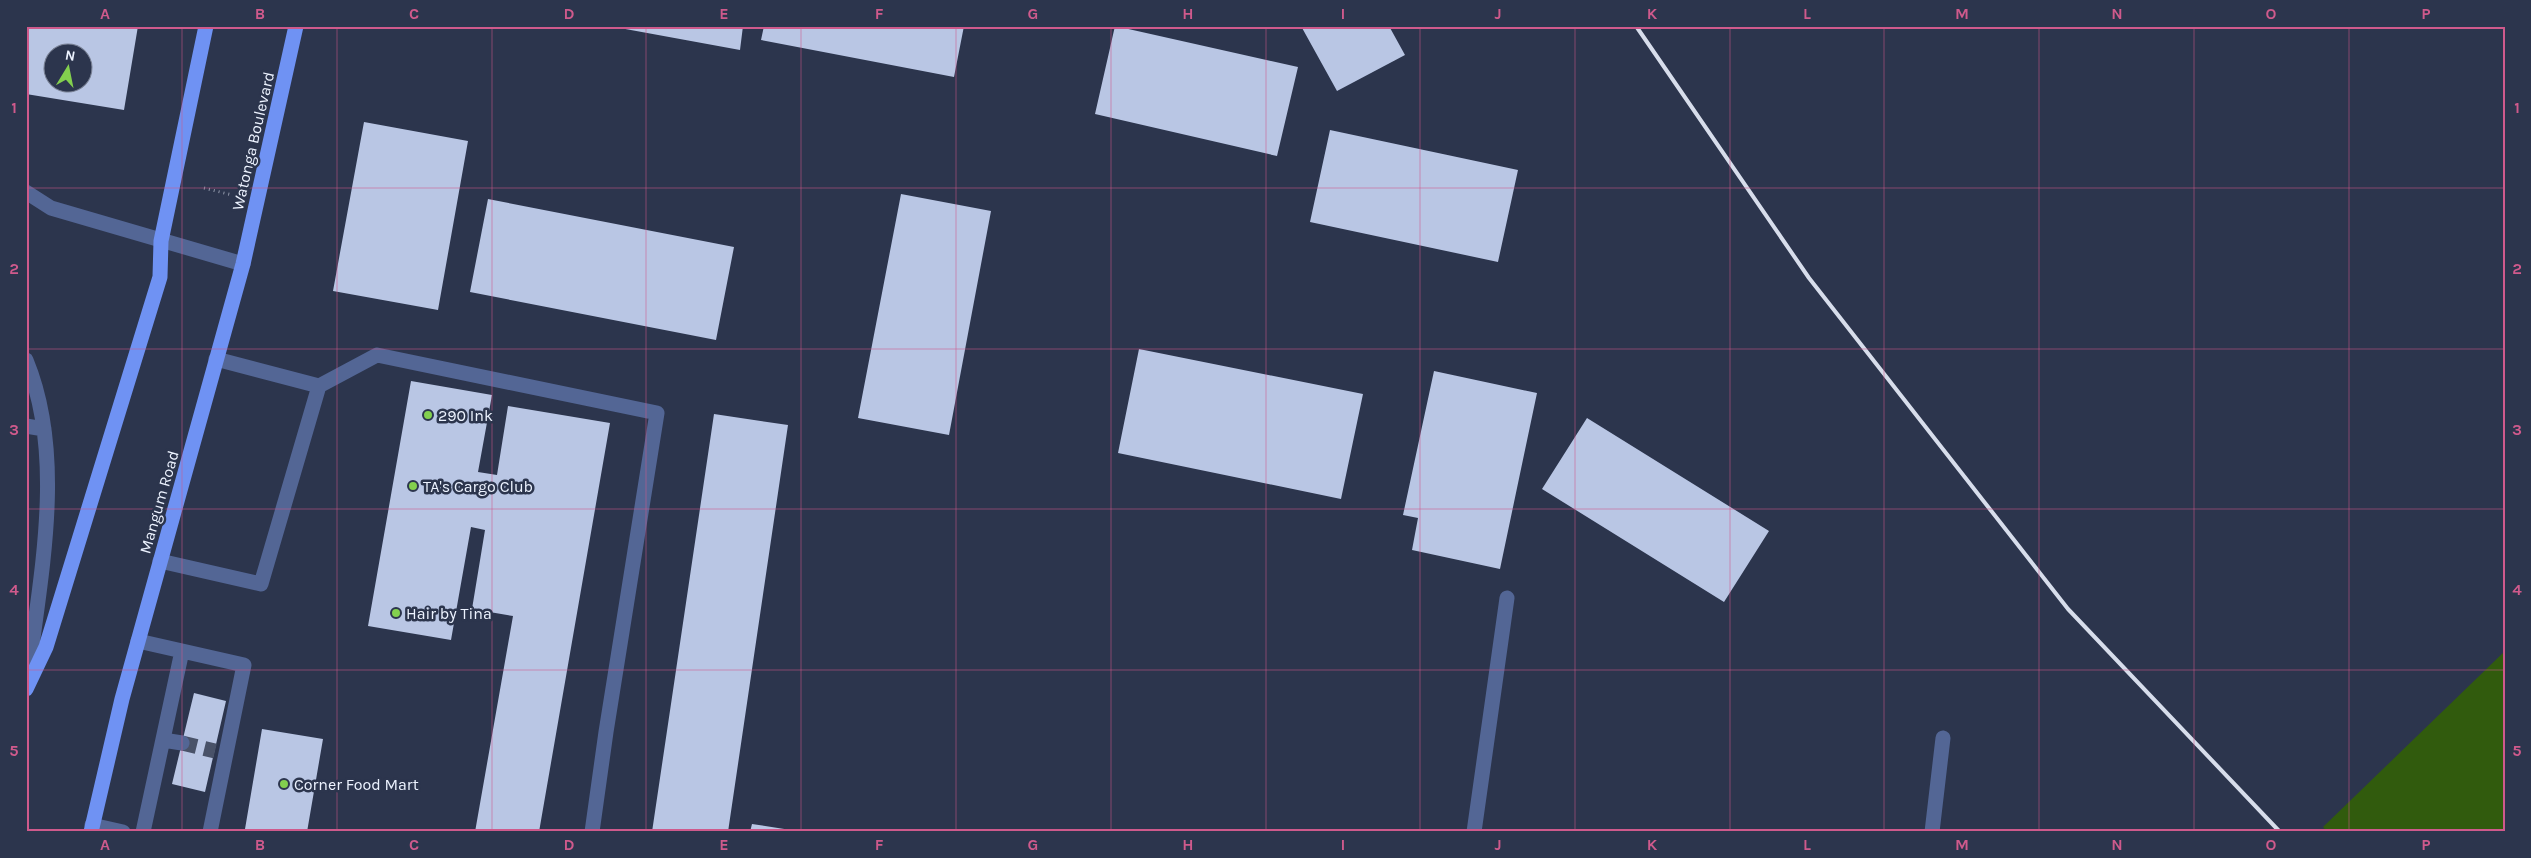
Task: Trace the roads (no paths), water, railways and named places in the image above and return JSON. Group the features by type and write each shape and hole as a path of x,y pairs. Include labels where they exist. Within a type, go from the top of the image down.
{"main road":[{"path":"27,686 46,647 160,276 161,241 206,26"},
{"name":"Watonga Boulevard","path":"243,264 296,26"},
{"name":"Mangum Road","path":"92,828 122,699 243,264"}],"street":[{"path":"26,192 51,208 243,264"},
{"path":"216,359 319,386 377,355 658,413 592,832"},
{"path":"26,360 37,387 44,429 47,501 27,686"},
{"path":"160,561 261,584 319,386"},
{"path":"26,426 44,429"},
{"path":"1474,832 1507,598"},
{"path":"138,641 244,665 220,752 210,832"},
{"path":"143,832 182,651"},
{"path":"1932,832 1943,738"},
{"path":"163,740 182,743"},
{"path":"92,828 123,832"}],"tunnel":[{"path":"182,743 215,751"}],"railway":[{"path":"1636,26 1809,278 2068,609 2280,832"}],"place":[{"name":"290 Ink","path":"428,415"},
{"name":"TA's Cargo Club","path":"413,486"},
{"name":"Hair by Tina","path":"396,613"},
{"name":"Corner Food Mart","path":"284,784"}]}
